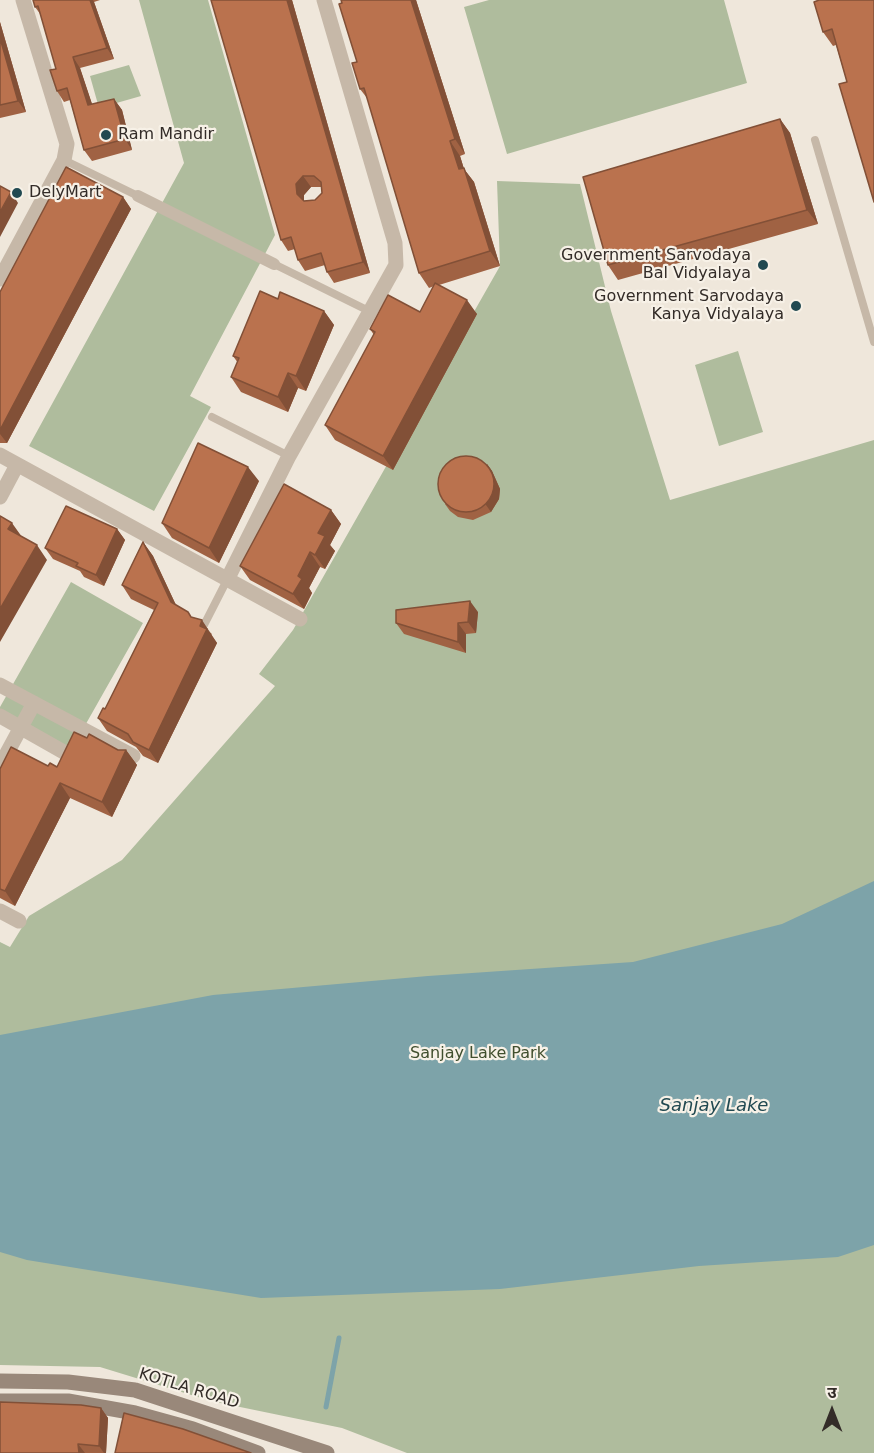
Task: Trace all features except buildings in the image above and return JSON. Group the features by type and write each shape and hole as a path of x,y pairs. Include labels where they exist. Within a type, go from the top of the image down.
{"main road":[{"name":"KOTLA ROAD","path":"0,1381 68,1382 135,1390 318,1452"},
{"path":"0,1401 68,1401 135,1413 193,1429 258,1453"}],"street":[{"path":"0,279 64,159 67,144 23,0"},
{"path":"228,578 289,456 396,265 395,243 324,0"},
{"path":"138,196 274,264"},
{"path":"0,455 300,619"},
{"path":"0,497 17,465"},
{"path":"0,685 133,756"},
{"path":"0,766 34,703"},
{"path":"0,716 69,755"},
{"path":"0,911 19,921"}],"lane":[{"path":"815,140 874,342"},
{"path":"64,159 138,196"},
{"path":"274,264 371,312"},
{"path":"212,417 289,456"},
{"path":"204,625 228,578"}],"green space":[{"path":"139,0 208,0 275,235 190,396 211,407 154,511 29,446 184,163"},
{"path":"489,0 724,0 747,83 507,154 464,7"},
{"path":"129,65 141,96 99,108 90,76"},
{"name":"Sanjay Lake Park","path":"497,181 580,184 611,311 670,500 874,440 874,1453 407,1453 342,1428 211,1401 100,1367 0,1365 0,942 10,947 29,916 122,860 275,686 259,674 293,630 500,266"},
{"path":"738,351 763,432 719,446 695,365"},
{"path":"71,582 143,623 70,752 0,713 0,707"}],"water":[{"name":"Sanjay Lake","path":"874,881 874,1245 838,1257 699,1266 500,1289 261,1298 27,1260 0,1252 0,1035 213,995 428,976 633,962 782,924"}],"waterway":[{"path":"326,1407 339,1338"}],"place":[{"name":"Ram Mandir","path":"106,135"},
{"name":"DelyMart","path":"17,193"},
{"name":"Government Sarvodaya Bal Vidyalaya","path":"763,265"},
{"name":"Government Sarvodaya Kanya Vidyalaya","path":"796,306"}]}
